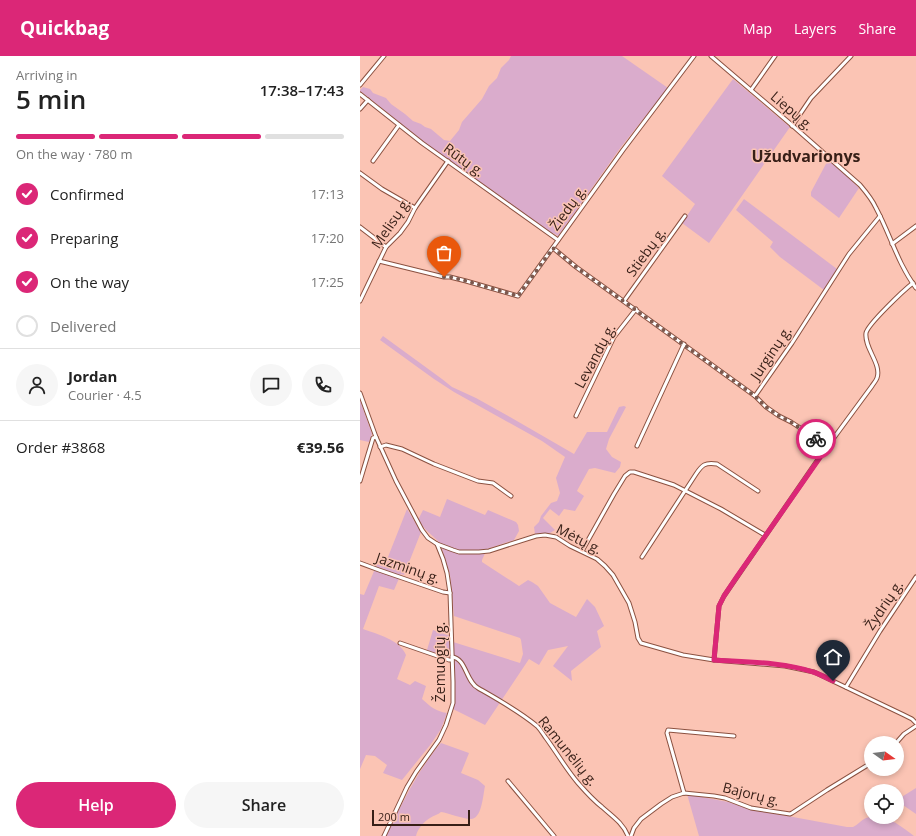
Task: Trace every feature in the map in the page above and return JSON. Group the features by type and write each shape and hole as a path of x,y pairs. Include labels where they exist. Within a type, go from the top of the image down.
{"street":[{"path":"360,85 384,56"},
{"name":"Žiedų g.","path":"379,261 466,281 518,296 623,150 694,56"},
{"name":"Liepų g.","path":"711,56 860,185 876,206 909,279 916,288"},
{"path":"751,90 775,56"},
{"path":"792,126 812,98 851,56"},
{"name":"Rūtų g.","path":"360,94 448,162 558,240"},
{"path":"360,109 368,100"},
{"path":"373,161 399,125"},
{"name":"Melisų g.","path":"360,301 386,247 400,233 408,222 415,208 448,162"},
{"path":"360,173 382,189 415,208"},
{"name":"Stiebų g.","path":"624,301 685,216"},
{"name":"Jurginų g.","path":"553,248 576,267 755,396 792,343 850,254 880,216"},
{"path":"892,244 916,226"},
{"path":"360,227 386,247"},
{"path":"714,660 719,606 731,585 877,378 874,359 867,341 867,330 892,302 912,283"},
{"name":"Levandų g.","path":"576,416 614,337 636,309"},
{"path":"638,446 684,344"},
{"name":"Mėtų g.","path":"360,396 380,447 404,497 422,530 428,538 437,544 459,552 478,552 489,551 536,536 546,535 556,537 570,546 597,559 613,575 631,608 640,642 683,655 714,660 776,665 814,672 916,722"},
{"path":"755,396 766,407 779,416 828,446"},
{"path":"360,481 373,438 376,437"},
{"path":"380,447 386,446 402,449 465,476 493,483 511,496"},
{"path":"642,557 685,490 704,464 716,464 758,490"},
{"path":"582,551 614,494 627,473 630,472 674,485 685,490 766,535"},
{"name":"Žemuogių g.","path":"384,836 407,787 439,740 446,725 452,703 450,593 447,573 437,544"},
{"name":"Jazminų g.","path":"360,563 443,592 450,593"},
{"name":"Žydrių g.","path":"846,687 880,631 916,577"},
{"path":"400,643 449,660 452,659"},
{"name":"Ramunėlių g.","path":"452,659 456,658 461,662 471,683 476,687 519,712 538,727 568,771 600,806 623,826 628,836"},
{"path":"902,736 916,726"},
{"path":"631,836 637,823 652,810 672,797 684,793 667,733 668,730 734,736"},
{"name":"Bajorų g.","path":"684,793 725,798 751,808 790,814 864,767"},
{"path":"508,781 554,836"},
{"path":"626,830 630,832 633,831"}],"shaded area":[{"path":"511,56 622,56 668,88 621,147 558,236 553,233 551,234 502,197 452,163 360,91 363,87 370,89 373,93 386,98 391,104 413,121 431,129 444,140 450,141 459,130 462,122 482,99 489,86 497,78 501,68"},
{"path":"733,79 790,127 709,243 682,223 695,204 662,176"},
{"path":"828,160 859,188 839,218 811,196 811,192"},
{"path":"744,199 837,269 824,290 780,257 770,247 773,242 736,210"},
{"path":"383,336 452,387 476,398 574,454 587,432 607,432 619,407 626,407 609,439 606,449 612,457 621,462 620,467 615,473 595,468 589,469 577,491 584,496 575,511 564,509 559,516 550,509 543,518 555,530 550,533 535,534 534,527 539,522 541,516 551,503 557,501 560,493 556,478 565,457 542,441 454,392 434,379 380,340"},
{"path":"360,400 372,434 369,442 360,440"},
{"path":"447,499 485,515 488,510 516,522 518,525 519,531 514,540 487,549 482,562 519,586 528,580 532,582 538,586 550,603 576,617 587,599 595,607 604,626 597,631 601,647 571,671 572,681 553,666 568,646 548,650 539,665 529,659 485,725 453,709 455,687 453,642 520,663 523,654 521,640 520,638 454,616 450,575 442,549 438,541 418,520 423,510 440,517"},
{"path":"407,509 421,532 404,575 401,574 394,590 379,586 363,629 388,638 399,645 406,655 397,679 410,685 415,681 426,686 422,699 433,708 447,713 441,729 431,744 402,780 383,773 387,765 375,756 366,755 360,769 360,594 364,595 377,564 384,567"},
{"path":"433,630 450,636 450,658 427,650"},
{"path":"441,743 469,753 461,773 478,780 485,786 481,806 477,816 467,819 441,812 425,821 419,828 416,836 386,836 417,776"},
{"path":"916,788 916,814 904,806 904,796"},
{"path":"687,794 728,802 750,809 847,827 853,827 864,819 864,824 897,824 914,836 699,836"}],"way so far":[{"path":"444,277 466,281 518,296 553,248 576,267 755,396 766,407 816,439"}],"district":[{"name":"Užudvarionys","path":"806,156"}],"route":[{"path":"816,439 828,446 736,578 719,606 714,660 792,667 814,672 833,681"}]}
